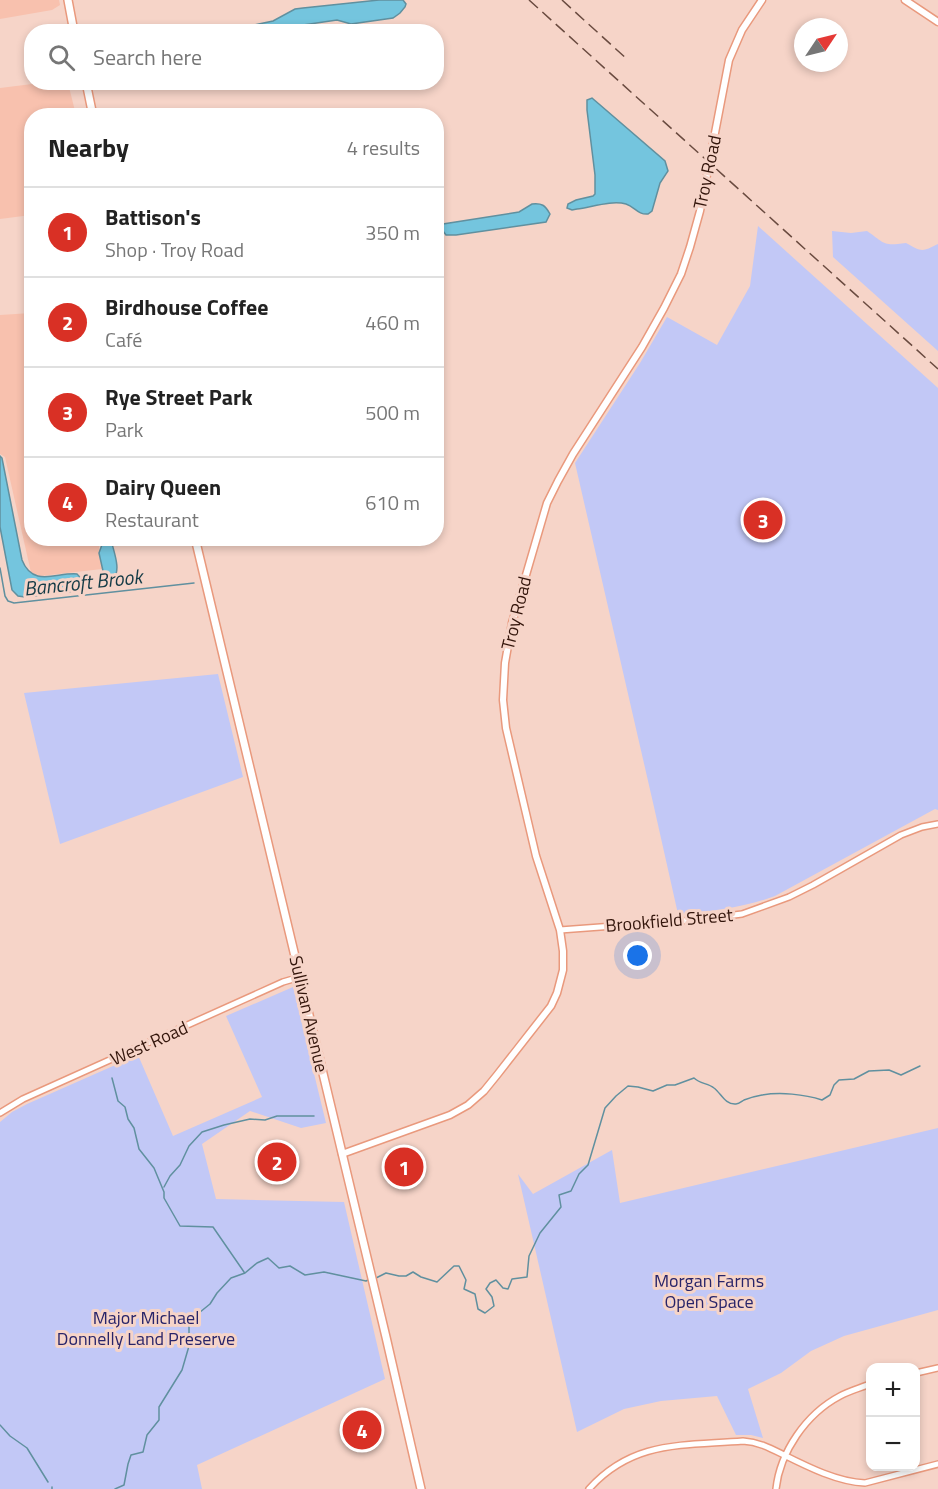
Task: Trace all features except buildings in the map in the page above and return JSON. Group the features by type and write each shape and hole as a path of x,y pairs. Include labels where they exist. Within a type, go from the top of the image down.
{"main road":[{"path":"68,0 73,24"},
{"path":"88,90 91,108"},
{"name":"Sullivan Avenue","path":"197,546 421,1489"}],"street":[{"name":"Troy Road","path":"342,1154 450,1115 468,1105 484,1091 551,1006 557,993 563,970 560,930 536,856 506,728 503,700 504,663 512,623 544,512 558,481 579,444 642,347 681,274 700,211 729,60 742,30 762,0"},
{"path":"905,0 938,22"},
{"name":"Brookfield Street","path":"560,930 742,914 789,897 901,835 938,824"},
{"name":"West Road","path":"0,1113 23,1099 283,982 300,977"},
{"path":"920,1372 938,1368"},
{"path":"776,1489 777,1478 785,1455 805,1426 824,1406 839,1396 866,1386"},
{"path":"590,1489 615,1465 644,1452 743,1441 763,1444 842,1480 856,1483 865,1483 938,1464"}],"shaded area":[{"path":"0,0 59,0 60,5 52,10 0,19"},
{"path":"379,0 403,0 406,4 393,18 351,24 337,20 310,24 259,24 273,21 295,9"},
{"path":"24,85 24,90 70,90 74,108 24,108 24,216 0,219 0,88"},
{"path":"592,98 665,161 668,171 660,183 652,211 648,214 620,203 572,210 567,208 568,204 576,200 595,194 595,175 587,110 587,100"},
{"path":"532,204 541,204 550,214 546,222 456,235 446,235 444,232 444,224 519,212"},
{"path":"24,313 24,541 5,457 0,454 0,315"},
{"path":"0,456 22,560 27,569 32,574 46,577 77,574 81,583 75,591 25,597 18,596 12,590 0,527"},
{"path":"25,546 100,546 102,569 32,577"},
{"path":"102,546 113,546 117,571 113,580 106,578 99,553"}],"green space":[{"path":"758,226 938,388 938,810 935,809 775,896 739,906 678,914 575,463 667,317 717,345 750,286"},
{"path":"832,231 851,233 867,231 885,243 906,243 922,250 938,244 938,351 833,257"},
{"path":"218,674 243,777 60,844 24,693"},
{"name":"Major Michael Donnelly Land Preserve","path":"293,987 326,1123 301,1128 250,1111 202,1144 216,1199 344,1202 385,1379 197,1465 202,1489 0,1489 0,1122 27,1104 138,1055 173,1136 262,1097 226,1016"},
{"name":"Morgan Farms Open Space","path":"938,1128 938,1310 844,1336 811,1351 781,1373 748,1389 763,1438 736,1435 717,1396 661,1401 624,1409 577,1432 518,1174 533,1194 612,1150 620,1203"}],"waterway":[{"name":"Bancroft Brook","path":"0,568 5,596 8,601 14,603 194,583"},
{"path":"376,1278 386,1273 406,1276 413,1272 437,1282 454,1266 459,1266 466,1280 464,1289 475,1294 478,1309 485,1313 494,1306 492,1297 486,1289 490,1283 496,1280 503,1288 508,1289 512,1279 527,1277 529,1256 540,1233 561,1207 559,1195 571,1191 579,1174 588,1165 605,1108 628,1086 653,1091 694,1078 712,1086 732,1104 738,1104 757,1096 776,1094 800,1095 822,1100 830,1095 839,1080 854,1079 869,1071 889,1070 901,1075 920,1066"},
{"path":"112,1078 118,1101 125,1107 128,1119 134,1128 139,1149 154,1168 164,1192 164,1198 180,1226 213,1227 244,1272"},
{"path":"164,1187 180,1165 189,1146 202,1132 250,1119 314,1116"},
{"path":"115,1489 124,1485 131,1455 143,1452 147,1435 159,1420 159,1407 182,1370 189,1346 189,1321 210,1304 231,1278 245,1273 257,1263 268,1258 279,1268 290,1266 305,1275 324,1272 368,1280"},
{"path":"0,1425 10,1436 27,1448 48,1482"}],"railway":[{"path":"529,0 938,369"},
{"path":"562,0 628,60"}],"place":[{"name":"Rye Street Park","path":"763,520"},
{"name":"Birdhouse Coffee","path":"277,1162"},
{"name":"Battison's","path":"404,1167"},
{"name":"Dairy Queen","path":"362,1430"}]}
